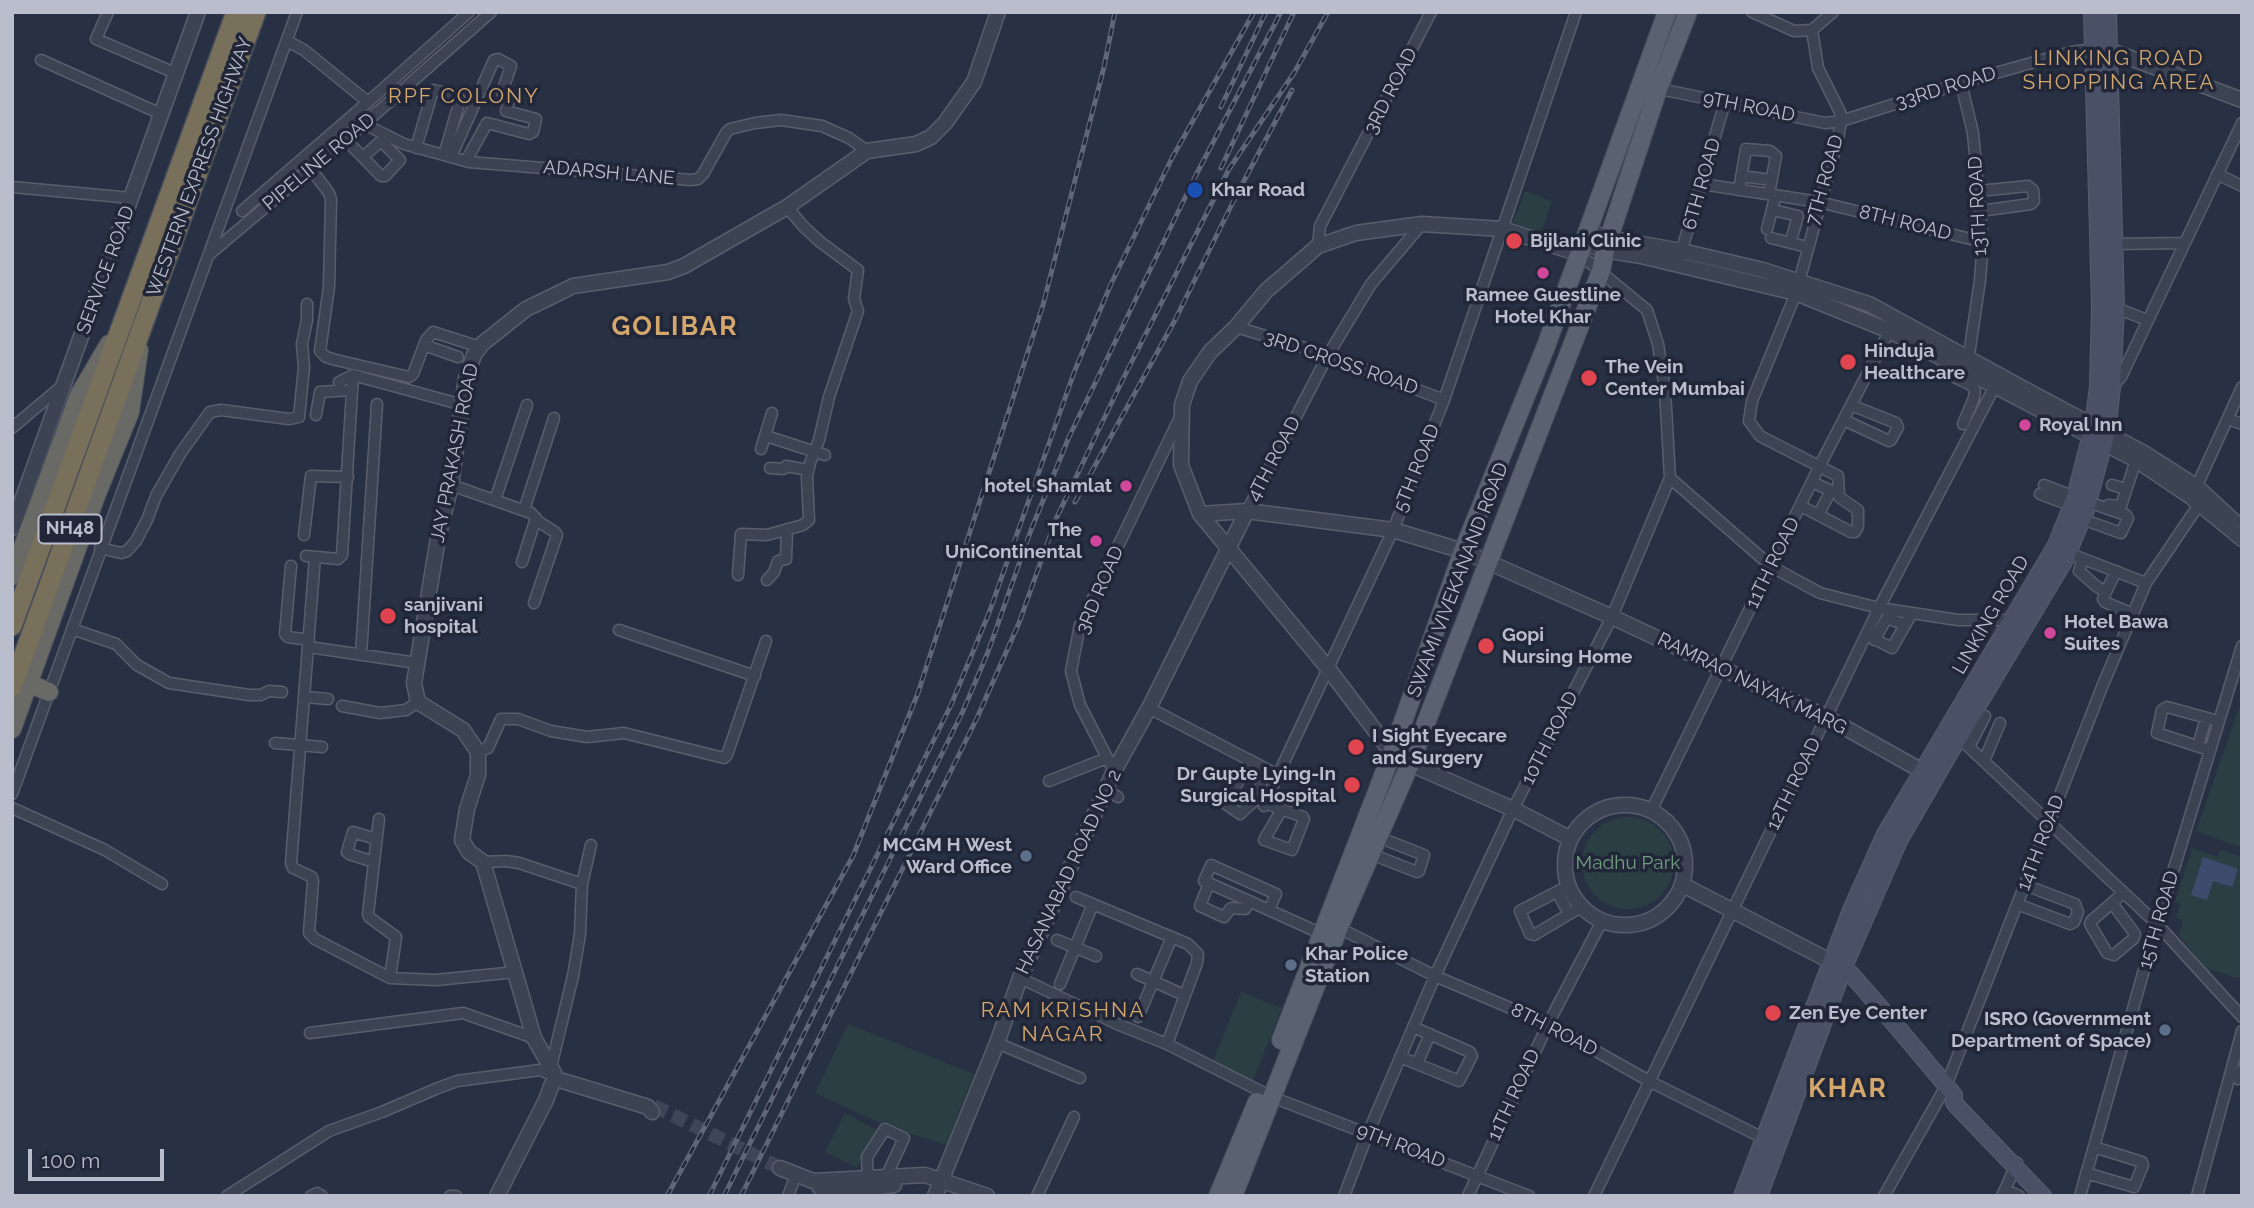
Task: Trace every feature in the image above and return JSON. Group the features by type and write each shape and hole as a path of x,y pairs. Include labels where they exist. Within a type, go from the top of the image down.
{"highway":[{"name":"WESTERN EXPRESS HIGHWAY","path":"134,319 236,12"},
{"name":"WESTERN EXPRESS HIGHWAY","path":"134,319 256,12"},
{"name":"NH48","path":"20,685 134,319"},
{"path":"12,576 79,395 134,319"},
{"path":"12,729 20,685 130,412 134,319"},
{"name":"NH48","path":"12,626 117,368"},
{"path":"20,685 49,692"}],"main road":[{"name":"SWAMI VIVEKANAND ROAD","path":"1224,1195 1267,1095 1327,922 1371,854 1410,764 1601,271 1667,12"},
{"name":"SWAMI VIVEKANAND ROAD","path":"1347,890 1463,551 1546,346 1583,243 1649,87 1688,12"},
{"name":"LINKING ROAD","path":"2092,12 2101,50 2114,244 2098,386 2099,435"},
{"name":"LINKING ROAD","path":"2020,621 2074,560 2081,504 2112,387 2101,50 2108,12"},
{"name":"LINKING ROAD","path":"1742,1196 1771,1142 1842,968 1851,910 1885,834 1929,775 1967,734 2056,545 2081,504"},
{"path":"1842,968 1950,1090 1954,1103 2056,1196"},
{"name":"LINKING ROAD","path":"1759,1196 1771,1142"},
{"path":"2017,1163 2037,1191"}],"street":[{"path":"108,12 96,39 175,73"},
{"name":"SERVICE ROAD","path":"12,528 198,12"},
{"path":"12,794 297,12"},
{"path":"242,211 469,12"},
{"name":"PIPELINE ROAD","path":"209,255 346,140 491,12"},
{"name":"JAY PRAKASH ROAD","path":"418,702 414,683 438,538 450,485 466,377 480,347 526,309 573,286 684,266 787,207 867,151 916,144 931,137 945,123 974,82 998,12"},
{"name":"3RD ROAD","path":"1318,246 1320,226 1432,12"},
{"path":"1752,12 1794,31 1812,30 1830,13"},
{"name":"5TH ROAD","path":"1264,800 1279,775 1393,530 1444,400 1573,13"},
{"name":"7TH ROAD","path":"1797,286 1841,121 1840,112 1818,68 1812,30"},
{"path":"287,41 304,50 368,102"},
{"path":"2101,50 2242,100"},
{"name":"33RD ROAD","path":"1841,121 2071,52 2101,50"},
{"path":"448,156 494,60 498,59 511,65 502,92 510,98 506,111 536,119 533,132 529,134 487,123 466,161"},
{"path":"41,60 161,114"},
{"name":"13TH ROAD","path":"1958,371 1983,242 1973,132 1961,83"},
{"name":"9TH ROAD","path":"1649,87 1825,123 1841,121"},
{"path":"416,148 433,90 457,95 460,100 448,156"},
{"name":"6TH ROAD","path":"1677,266 1725,102"},
{"name":"ADARSH LANE","path":"364,124 404,144 466,161 698,179 722,137 730,130 755,123 781,120 822,126 849,138 867,151"},
{"path":"2112,387 2121,377 2242,123"},
{"path":"346,140 363,157 382,176 400,161 381,141 363,157"},
{"path":"397,155 404,144"},
{"path":"1739,190 1746,149 1776,154 1772,180 1778,213"},
{"path":"311,169 331,199 329,288 320,351 326,357 336,360 409,377 414,374 429,334 436,332 480,347"},
{"path":"2217,174 2242,186"},
{"path":"1741,176 1772,180"},
{"name":"8TH ROAD","path":"1702,184 1819,202 1983,242"},
{"path":"1979,191 2028,186 2033,190 2034,201 2031,204 1980,211"},
{"path":"12,187 132,198"},
{"path":"1796,198 1778,213 1769,234 1809,240"},
{"path":"738,575 740,536 766,535 803,525 808,520 808,470 820,454 829,397 858,311 854,299 858,270 819,241 787,207"},
{"path":"1778,213 1798,216 1790,237"},
{"path":"1569,838 1513,809 1410,764 1392,753 1327,667 1200,514 1181,466 1182,412 1191,381 1210,352 1236,327 1266,291 1318,246 1356,233 1422,224 1503,229 1583,243 1682,251 1797,286 1893,324 1958,371 2137,455 2242,527"},
{"name":"4TH ROAD","path":"1149,708 1328,355 1371,284 1422,224"},
{"name":"10TH ROAD","path":"1344,1196 1435,976 1513,809 1612,617 1670,478 1665,390 1658,344 1647,310 1601,271 1583,243"},
{"path":"2114,244 2184,243"},
{"path":"1606,244 1677,266 1797,286"},
{"path":"1797,286 1752,401 1749,421 1809,488 1828,500"},
{"path":"100,548 127,551 136,541 156,496 180,454 210,412 221,410 289,419 299,417 304,367 302,344 307,304"},
{"path":"2108,308 2147,320"},
{"name":"11TH ROAD","path":"1652,809 1809,488 1855,409 1893,324"},
{"name":"3RD CROSS ROAD","path":"1236,327 1328,355 1444,400"},
{"path":"424,345 458,357"},
{"path":"339,382 353,375 463,405"},
{"path":"353,375 342,555 338,559 310,556 309,643 291,863 293,868 313,878 309,933 311,937 390,978 436,980 516,972"},
{"path":"12,428 65,383"},
{"path":"1964,424 1986,385"},
{"name":"12TH ROAD","path":"1594,1196 1826,717 1870,638 1879,608 1964,424 1986,385"},
{"name":"14TH ROAD","path":"1884,1196 1950,1090 2017,904 2130,612 2143,582 2198,496 2235,411 2242,387"},
{"path":"316,415 320,392 352,390"},
{"path":"361,655 377,404"},
{"path":"495,500 527,405"},
{"path":"1848,422 1889,441 1892,439 1897,425 1855,409"},
{"path":"2235,411 2242,424"},
{"name":"3RD ROAD","path":"1111,764 1080,705 1072,671 1080,625 1182,412"},
{"path":"761,449 772,413"},
{"path":"524,510 554,418"},
{"path":"766,436 820,454"},
{"path":"2042,489 2081,504 2119,507 2137,455"},
{"path":"770,468 786,466 808,470"},
{"path":"304,535 312,476 348,477"},
{"path":"1809,488 1838,476 1828,500"},
{"path":"1670,478 1772,567 1820,593 1879,608 1958,620 2020,621"},
{"path":"450,485 524,510 555,532 534,603"},
{"path":"2112,485 2126,489"},
{"path":"1809,488 1828,500"},
{"path":"2198,496 2242,539"},
{"name":"RAMRAO NAYAK MARG","path":"1200,514 1247,511 1393,530 1463,551 1826,717 1929,775"},
{"path":"522,562 536,518"},
{"path":"767,580 778,561 786,559 787,529"},
{"path":"2074,560 2116,571 2143,582"},
{"path":"2074,560 2085,577 2106,592"},
{"path":"291,566 285,634 288,637 361,655 417,663"},
{"path":"2116,571 2103,601 2130,612"},
{"path":"1905,625 1887,618 1870,638 1892,648 1912,613"},
{"path":"72,629 116,644 137,665 169,683 241,694 282,692"},
{"path":"619,629 755,676"},
{"path":"478,752 488,748 501,719 518,719 551,731 587,737 624,733 724,758 766,641"},
{"name":"15TH ROAD","path":"2080,1196 2097,1148 2153,920 2209,750 2212,720 2242,646"},
{"path":"305,697 328,699"},
{"path":"342,706 380,713 406,710 418,702 463,730 478,752 478,775 467,809 462,840 469,852 483,862 534,1038 555,1077"},
{"path":"2198,746 2212,720 2167,707 2162,710 2157,733 2209,750"},
{"path":"1149,708 1248,765 1263,778 1264,800"},
{"name":"HASANABAD ROAD NO 2","path":"939,1187 1020,978 1112,793 1111,764 1149,708"},
{"path":"1967,734 1985,716"},
{"path":"1984,761 2000,723"},
{"path":"1967,734 1991,744"},
{"path":"1967,734 1984,761 2140,907 2242,1017"},
{"path":"275,743 322,747"},
{"path":"1049,781 1111,764"},
{"path":"1248,765 1279,775"},
{"path":"1248,765 1226,805 1242,814 1255,800 1264,800 1282,809"},
{"path":"1620,803 1652,809 1675,828 1686,856 1683,885 1670,906 1650,920 1626,925 1602,921 1575,910 1562,889 1569,838 1590,814 1620,803"},
{"path":"12,808 105,850 162,884"},
{"path":"379,819 368,914 396,937 390,978"},
{"path":"374,862 347,852 353,832 376,839"},
{"path":"1371,854 1419,871 1424,855 1378,837"},
{"path":"502,1195 555,1077 580,934 582,884 591,845"},
{"path":"483,862 519,863 582,884"},
{"path":"1249,901 1244,910 1230,908 1226,917 1202,907 1200,904 1209,883 1203,879 1211,864 1276,894 1269,910"},
{"path":"1236,895 1244,879"},
{"name":"8TH ROAD","path":"1209,883 1269,910 1327,922 1435,976 1548,1024 1649,1081 1771,1142"},
{"path":"1683,885 1842,968"},
{"path":"2017,904 2070,924 2074,922 2077,906 2025,885"},
{"path":"1562,889 1520,911 1530,934 1575,910"},
{"path":"2034,911 2042,892"},
{"path":"2112,903 2135,934 2116,954 2107,953 2090,924 2112,903 2123,893"},
{"path":"1076,897 1188,944 1198,954 1167,1044"},
{"path":"1060,984 1093,904"},
{"path":"2125,920 2140,907"},
{"path":"2133,930 2153,920"},
{"name":"11TH ROAD","path":"1468,1196 1548,1024 1602,921"},
{"path":"1138,1017 1172,937"},
{"path":"1057,940 1096,956"},
{"path":"1137,974 1184,995"},
{"name":"9TH ROAD","path":"1020,978 1116,1024 1167,1044 1267,1095 1529,1196"},
{"path":"310,1033 463,1013 534,1038"},
{"path":"1400,1057 1458,1081 1472,1056 1470,1052 1413,1027"},
{"path":"2197,1196 2238,1077 2242,1031"},
{"path":"1417,1064 1430,1034"},
{"path":"997,1043 1080,1078"},
{"path":"227,1196 330,1131 457,1081 540,1070 652,1108"},
{"path":"1037,1196 1074,1117"},
{"path":"868,1184 867,1157 885,1129 904,1138 886,1177"},
{"path":"2090,1174 2134,1187 2143,1165 2142,1161 2097,1148"},
{"path":"2006,1192 2017,1163"},
{"path":"964,1196 939,1187 925,1175 886,1177 868,1184 791,1189 778,1172 813,1181 868,1184 939,1187 987,1196"},
{"path":"2006,1192 2037,1191"},
{"path":"2006,1192 2019,1196"},
{"path":"311,1196 317,1193 322,1196"},
{"path":"450,1196 456,1196"}],"green space":[{"path":"1525,191 1552,201 1541,233 1513,223"},
{"path":"2242,700 2242,848 2196,831"},
{"name":"Madhu Park","path":"1628,817 1646,820 1661,830 1671,845 1674,863 1671,881 1661,896 1646,906 1628,909 1610,906 1595,896 1585,881 1582,863 1585,845 1595,830 1610,820"},
{"path":"2192,848 2218,857 2221,850 2242,857 2242,979 2207,969 2178,935 2183,920 2176,918 2181,904 2175,902"},
{"path":"1241,992 1282,1008 1252,1083 1212,1063"},
{"path":"848,1024 974,1074 946,1145 886,1126 815,1093"},
{"path":"845,1113 877,1130 857,1168 825,1152"}],"water":[{"path":"2203,857 2238,869 2232,887 2213,881 2207,900 2191,895"}],"tunnel":[{"path":"654,1106 780,1168"}],"railway":[{"path":"667,1196 853,856 918,693 1043,305 1104,67 1115,12"},
{"path":"709,1196 951,705 989,613 1075,370 1111,284 1172,158 1254,12"},
{"path":"1221,107 1266,12"},
{"path":"724,1196 963,711 1069,437 1196,175 1281,12"},
{"path":"1221,168 1294,12"},
{"path":"741,1196 977,718 1019,623 1056,519 1122,381 1229,169 1294,73 1328,12"},
{"path":"1075,502 1175,320 1292,90"}],"place":[{"name":"Khar Road","path":"1195,190"},
{"name":"Bijlani Clinic","path":"1514,241"},
{"name":"Ramee Guestline Hotel Khar","path":"1543,273"},
{"name":"Hinduja Healthcare","path":"1848,362"},
{"name":"The Vein Center Mumbai","path":"1589,378"},
{"name":"Royal Inn","path":"2025,425"},
{"name":"hotel Shamlat","path":"1126,486"},
{"name":"The UniContinental","path":"1096,541"},
{"name":"sanjivani hospital","path":"388,616"},
{"name":"Hotel Bawa Suites","path":"2050,633"},
{"name":"Gopi Nursing Home","path":"1486,646"},
{"name":"I Sight Eyecare and Surgery","path":"1356,747"},
{"name":"Dr Gupte Lying-In Surgical Hospital","path":"1352,785"},
{"name":"MCGM H West Ward Office","path":"1026,856"},
{"name":"Khar Police Station","path":"1291,965"},
{"name":"Zen Eye Center","path":"1773,1013"},
{"name":"ISRO (Government Department of Space)","path":"2165,1030"}],"district":[{"name":"LINKING ROAD SHOPPING AREA","path":"2119,71"},
{"name":"RPF COLONY","path":"464,97"},
{"name":"GOLIBAR","path":"675,327"},
{"name":"RAM KRISHNA NAGAR","path":"1063,1023"},
{"name":"KHAR","path":"1848,1089"}]}
